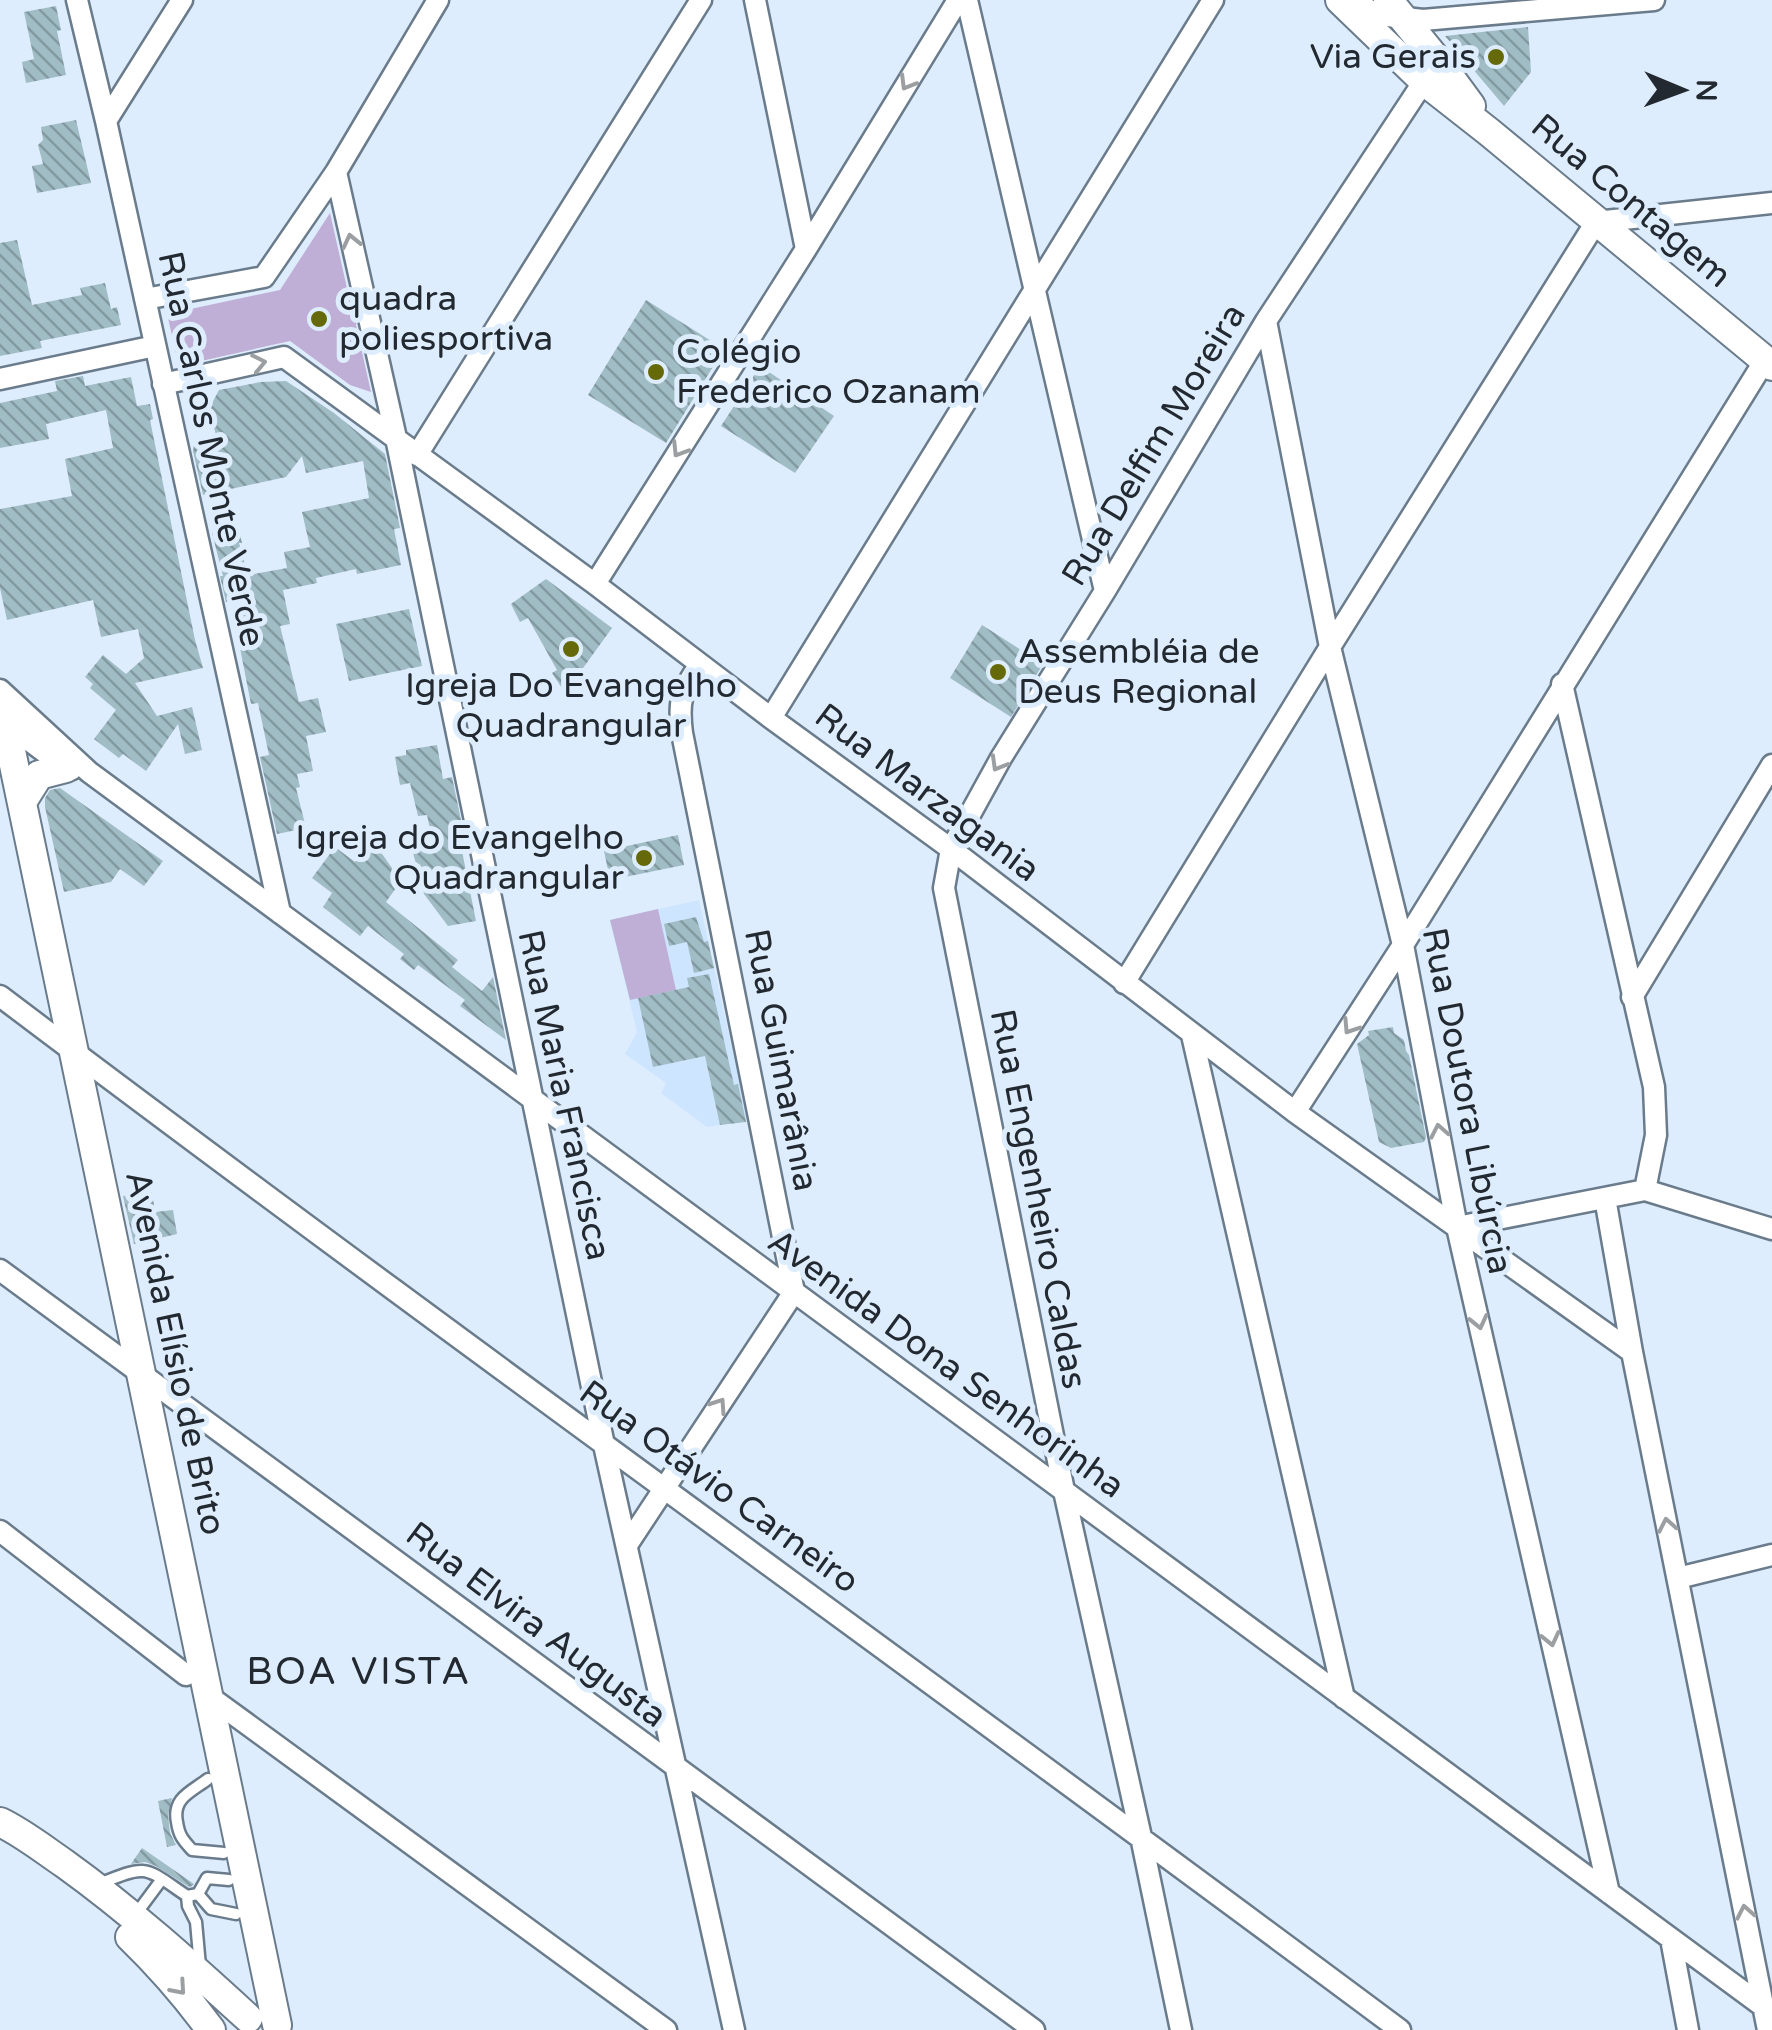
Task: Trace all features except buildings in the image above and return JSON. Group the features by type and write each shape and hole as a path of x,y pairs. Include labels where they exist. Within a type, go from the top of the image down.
{"street":[{"name":"Rua Carlos Monte Verde","path":"77,0 280,913"},
{"path":"106,121 182,0"},
{"path":"145,299 264,277 336,172 438,0"},
{"path":"417,455 701,0"},
{"path":"755,0 806,249"},
{"path":"595,584 958,0"},
{"path":"967,0 1104,591"},
{"path":"771,718 1212,0"},
{"name":"Rua Contagem","path":"1340,0 1424,81 1768,363"},
{"path":"1350,0 1380,15 1395,9 1423,20 1654,0"},
{"name":"Rua Contagem","path":"1395,9 1489,132"},
{"name":"Rua Delfim Moreira","path":"951,849 1001,758 1266,321 1424,81"},
{"name":"Rua Maria Francisca","path":"336,172 396,438 604,1445 734,2030"},
{"path":"1124,983 1596,222 1772,202"},
{"name":"Rua Doutora Libúrcia","path":"1266,321 1330,647 1403,945 1457,1227 1609,1893"},
{"path":"0,379 155,346"},
{"name":"Rua Marzagania","path":"163,384 284,358 951,849 1295,1112 1632,1352"},
{"path":"1295,1112 1768,363"},
{"name":"Rua Guimarânia","path":"700,664 680,699 682,733 794,1292"},
{"path":"1562,684 1654,1087 1654,1148 1645,1190"},
{"name":"Avenida Dona Senhorinha","path":"1,707 77,770"},
{"name":"Avenida Dona Senhorinha","path":"1,707 77,770 280,913 1768,2010"},
{"name":"Avenida Elísio de Brito","path":"1,707 22,802 64,1043"},
{"path":"1632,997 1772,764"},
{"path":"22,802 39,776 77,770"},
{"name":"Avenida Elísio de Brito","path":"0,771 64,1043 131,1365 210,1697 259,2024"},
{"name":"Rua Engenheiro Caldas","path":"951,849 944,888 952,933 1064,1491 1181,2030"},
{"name":"Rua Otávio Carneiro","path":"0,996 1400,2030"},
{"path":"1192,1035 1344,1698"},
{"path":"1457,1227 1645,1190 1772,1229"},
{"path":"1605,1198 1632,1352 1768,2010 1768,2030"},
{"name":"Rua Elvira Augusta","path":"0,1270 1034,2030"},
{"path":"627,1545 794,1292"},
{"name":"Avenida Elísio de Brito","path":"131,1365 186,1675 259,2024"},
{"path":"0,1532 186,1675"},
{"path":"1678,1578 1772,1556"},
{"path":"210,1697 666,2030"},
{"path":"4,1831 95,1885 259,2024"},
{"path":"4,1831 156,1961 211,2030"},
{"path":"1671,1939 1688,2030"}],"lane":[{"path":"208,1779 177,1803 174,1810 179,1837 192,1850 226,1867"},
{"path":"201,1975 196,1922 188,1906 207,1878 226,1867"},
{"path":"95,1885 142,1869 193,1895 211,1909 236,1914"},
{"path":"133,1918 162,1878"}],"shaded area":[{"path":"330,213 371,392 350,385 290,341 179,366 167,314 280,290"},
{"path":"699,900 748,1121 707,1127 661,1093 666,1083 625,1054 637,1032 610,920"},
{"path":"658,909 676,990 630,1000 610,920"}],"place":[{"name":"Via Gerais","path":"1496,57"},
{"name":"quadra poliesportiva","path":"319,319"},
{"name":"Colégio Frederico Ozanam","path":"656,372"},
{"name":"Igreja Do Evangelho Quadrangular","path":"571,649"},
{"name":"Assembléia de Deus Regional","path":"998,672"},
{"name":"Igreja do Evangelho Quadrangular","path":"644,858"}],"district":[{"name":"BOA VISTA","path":"359,1672"}]}
